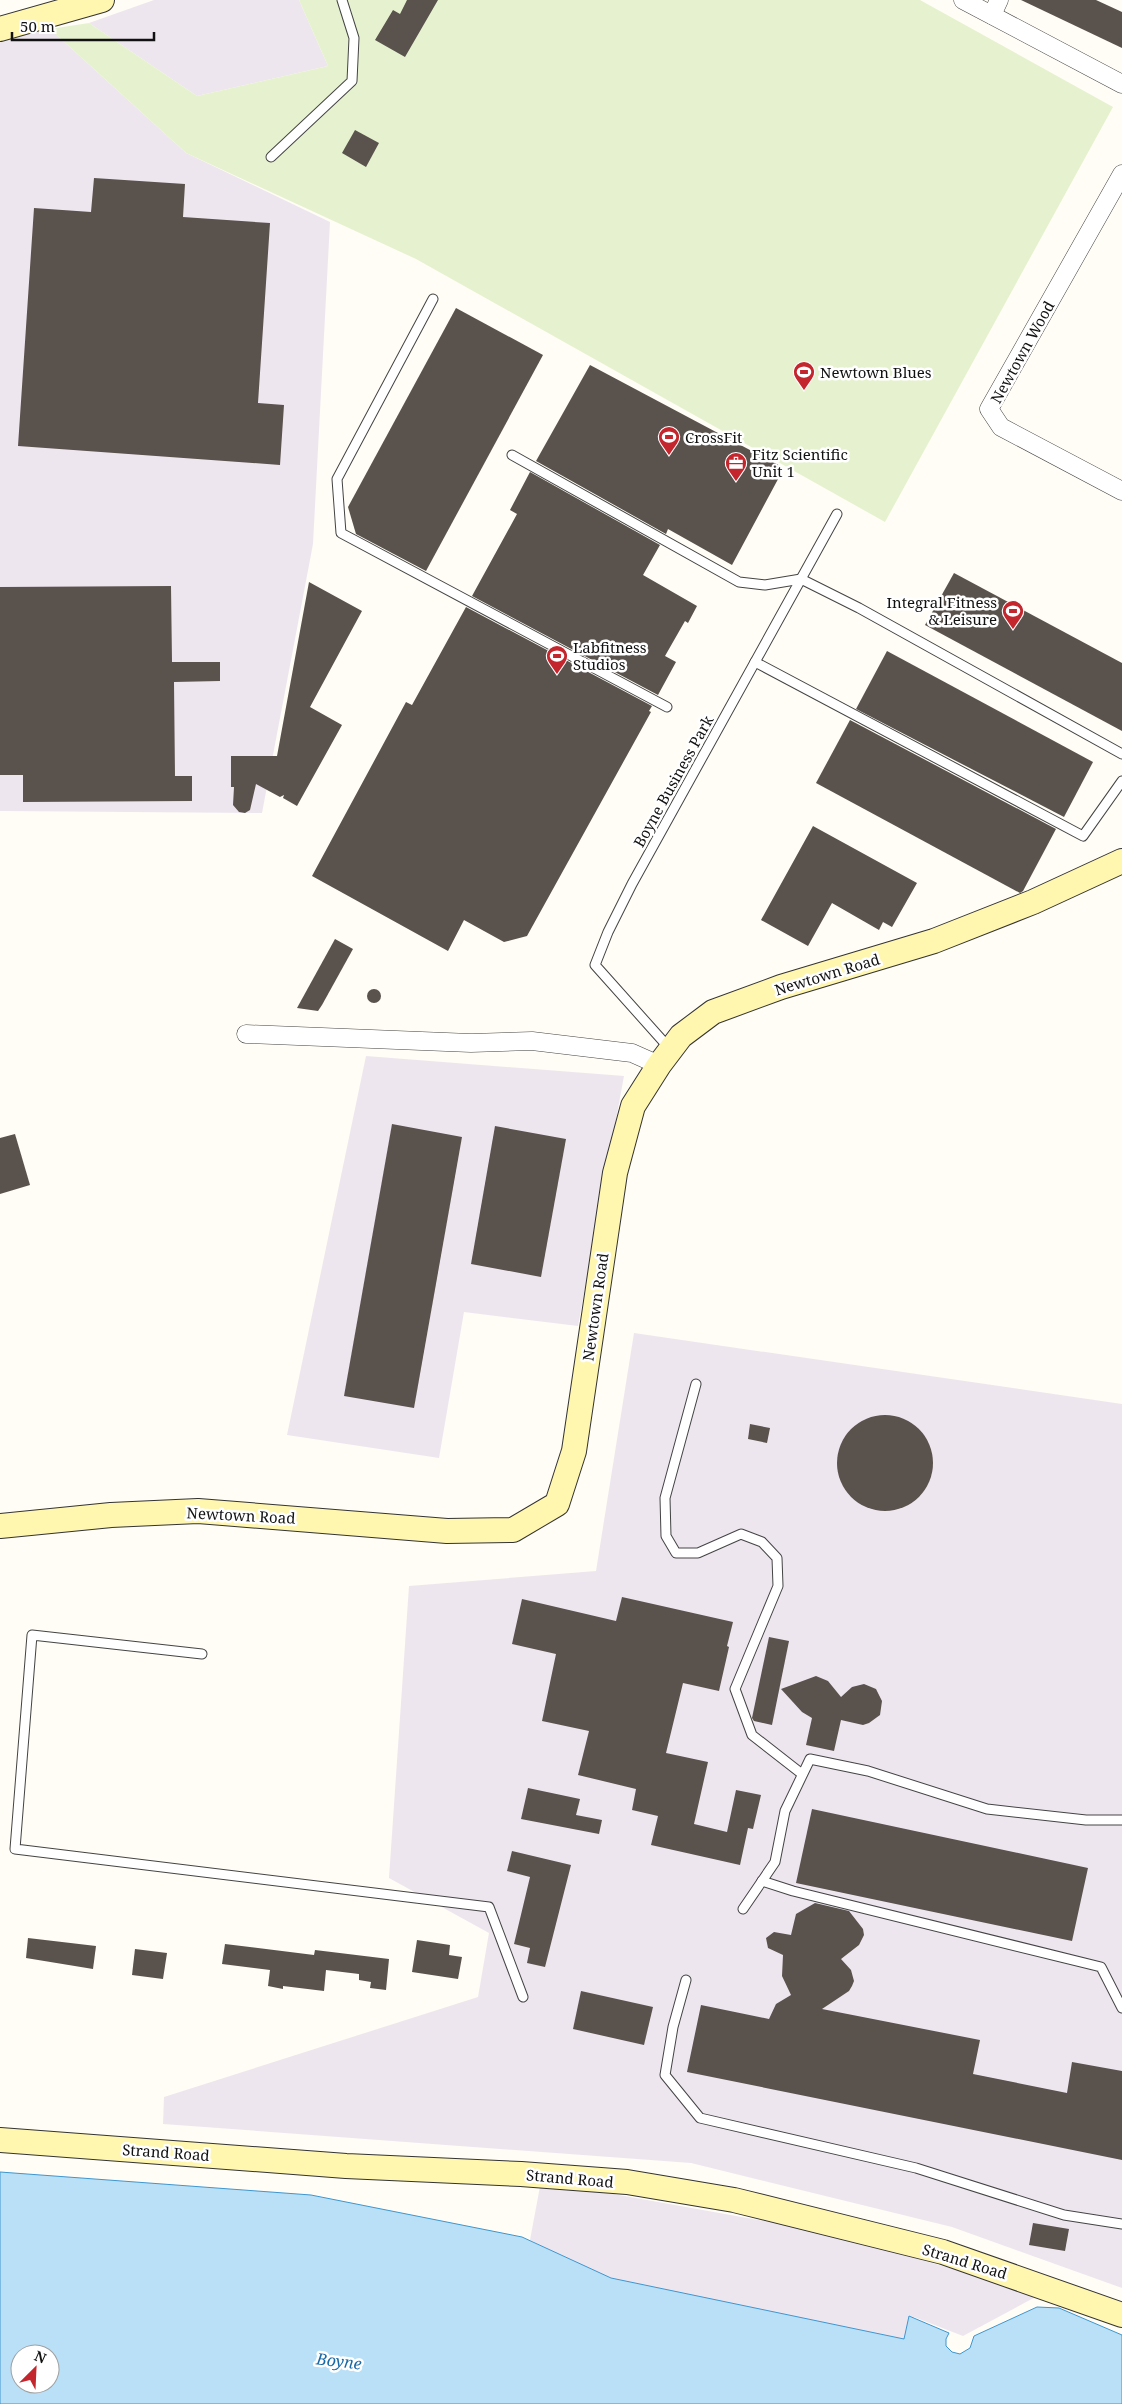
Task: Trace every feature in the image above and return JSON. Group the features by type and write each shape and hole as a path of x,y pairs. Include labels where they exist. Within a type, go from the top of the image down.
{"street":[{"path":"0,29 102,0"},
{"path":"962,0 995,8 1122,84"},
{"name":"Newtown Wood","path":"1120,180 989,410 1001,427 1122,491"},
{"name":"Newtown Road","path":"0,1526 111,1515 198,1511 447,1530 514,1530 557,1504 574,1451 615,1173 633,1106 681,1036 713,1012 781,987 934,941 1033,902 1122,861"},
{"path":"246,1034 471,1043 532,1041 665,1057"},
{"name":"Strand Road","path":"0,2140 346,2166 521,2174 627,2182 734,2200 943,2252 1122,2315"}],"lane":[{"path":"271,157 352,80 354,38 342,0"},
{"path":"433,299 338,479 342,533 667,707"},
{"path":"512,455 739,582 766,585 801,580 859,608 1122,754"},
{"name":"Boyne Business Park","path":"665,1057 595,965 608,932 632,884 837,514"},
{"path":"755,662 1083,836 1122,781"},
{"path":"696,1384 665,1498 666,1536 676,1553 698,1553 741,1534 762,1542 777,1558 778,1586 735,1688 752,1735 802,1774"},
{"path":"202,1654 32,1635 15,1849 488,1907 523,1997"},
{"path":"743,1909 775,1862 785,1811 810,1759 868,1771 987,1809 1086,1820 1122,1820"},
{"path":"762,1881 793,1891 1101,1967 1122,2008"},
{"path":"686,1980 673,2027 665,2075 700,2118 916,2168 1064,2215 1122,2224"}],"shaded area":[{"path":"154,0 299,0 328,66 197,96 89,23"},
{"path":"50,29 186,153 330,222 313,544 262,813 0,811 0,42"},
{"path":"366,1056 624,1076 578,1326 464,1312 439,1458 287,1435"},
{"path":"634,1333 1122,1404 1122,2288 952,2227 691,2163 163,2124 164,2097 478,1997 489,1933 389,1878 409,1586 596,1571"},
{"path":"541,2181 820,2231 1041,2294 963,2336 914,2317 904,2346 614,2283 530,2240"}],"green space":[{"name":"Newtown Blues","path":"299,0 920,0 1113,107 885,522 416,259 186,153 50,29 89,23 197,96 328,66"}],"water":[{"name":"Boyne","path":"0,2172 311,2195 522,2237 611,2278 904,2339 909,2316 949,2333 946,2339 946,2346 952,2352 960,2354 970,2348 974,2336 1037,2307 1059,2308 1122,2335 1122,2404 0,2404"}],"building":[{"path":"407,0 438,0 405,57 375,40 393,10 400,14"},
{"path":"1021,0 1096,0 1122,12 1122,48"},
{"path":"355,130 379,143 366,167 342,153"},
{"path":"94,178 185,184 183,217 270,223 258,403 284,405 280,465 18,446 34,208 91,212"},
{"path":"456,308 543,355 426,571 356,534 348,507"},
{"path":"590,365 784,468 732,565 668,529 666,534 536,461"},
{"path":"530,472 660,545 643,575 697,606 688,623 685,621 665,656 676,662 658,695 472,596 517,514 510,510"},
{"path":"954,573 1122,663 1122,731 925,625"},
{"path":"309,582 362,611 310,707 342,725 297,806 283,798 284,795 280,797 256,784 250,810 245,813 239,812 233,805 234,787 231,787 231,756 277,756"},
{"path":"171,586 172,662 220,662 220,681 174,682 175,776 192,776 192,801 23,802 23,775 0,775 0,587"},
{"path":"466,607 652,706 649,711 651,712 527,936 504,942 464,920 448,951 312,876 406,702 412,705"},
{"path":"887,651 1093,762 1064,817 856,709"},
{"path":"850,720 1056,829 1023,891 1020,893 816,783"},
{"path":"813,826 917,883 892,927 883,922 879,930 832,903 808,946 761,920"},
{"path":"335,939 353,949 318,1011 297,1008"},
{"path":"371,989 377,989 381,996 377,1003 371,1003 367,999 367,993"},
{"path":"392,1124 462,1137 414,1408 344,1396"},
{"path":"495,1126 566,1139 541,1277 471,1264"},
{"path":"15,1134 30,1185 0,1194 0,1138"},
{"path":"885,1415 903,1419 919,1429 929,1445 933,1463 929,1481 919,1497 903,1507 885,1511 867,1507 851,1497 841,1481 837,1463 841,1445 851,1429 867,1419"},
{"path":"750,1424 770,1428 767,1443 748,1439"},
{"path":"622,1597 733,1622 719,1691 683,1683 666,1753 708,1762 694,1824 727,1832 736,1790 761,1795 753,1829 748,1828 740,1865 651,1845 658,1816 632,1810 636,1789 578,1775 589,1731 542,1721 556,1654 512,1644 522,1599 616,1621"},
{"path":"769,1637 789,1641 772,1725 754,1721 752,1718"},
{"path":"816,1676 828,1681 841,1697 852,1687 864,1684 876,1689 882,1701 880,1715 869,1723 863,1725 841,1720 834,1751 806,1745 812,1718 802,1712 781,1689"},
{"path":"528,1788 580,1799 576,1815 602,1820 599,1834 521,1819"},
{"path":"812,1809 1088,1868 1072,1941 796,1883"},
{"path":"512,1851 571,1865 545,1967 527,1963 530,1948 514,1944 530,1877 507,1871"},
{"path":"815,1903 849,1911 863,1929 864,1935 859,1945 841,1959 851,1970 854,1981 852,1986 849,1991 822,2009 980,2040 973,2074 1067,2093 1072,2062 1122,2071 1122,2160 687,2072 701,2005 769,2019 776,2004 791,1995 782,1976 783,1955 768,1948 766,1938 774,1932 791,1935 796,1914"},
{"path":"28,1938 96,1946 93,1969 26,1958"},
{"path":"417,1940 450,1945 449,1955 462,1957 458,1979 412,1972"},
{"path":"225,1944 314,1955 315,1950 389,1959 386,1990 370,1988 371,1982 359,1980 359,1974 326,1970 324,1991 283,1986 283,1989 268,1986 270,1970 222,1964"},
{"path":"135,1949 167,1953 163,1979 132,1975"},
{"path":"581,1991 653,2007 644,2045 573,2029"},
{"path":"1033,2223 1069,2229 1065,2251 1029,2245"}],"place":[{"name":"Newtown Blues","path":"804,391"},
{"name":"CrossFit","path":"669,456"},
{"name":"Fitz Scientific Unit 1","path":"736,482"},
{"name":"Integral Fitness & Leisure","path":"1013,630"},
{"name":"Labfitness Studios","path":"557,675"}]}
